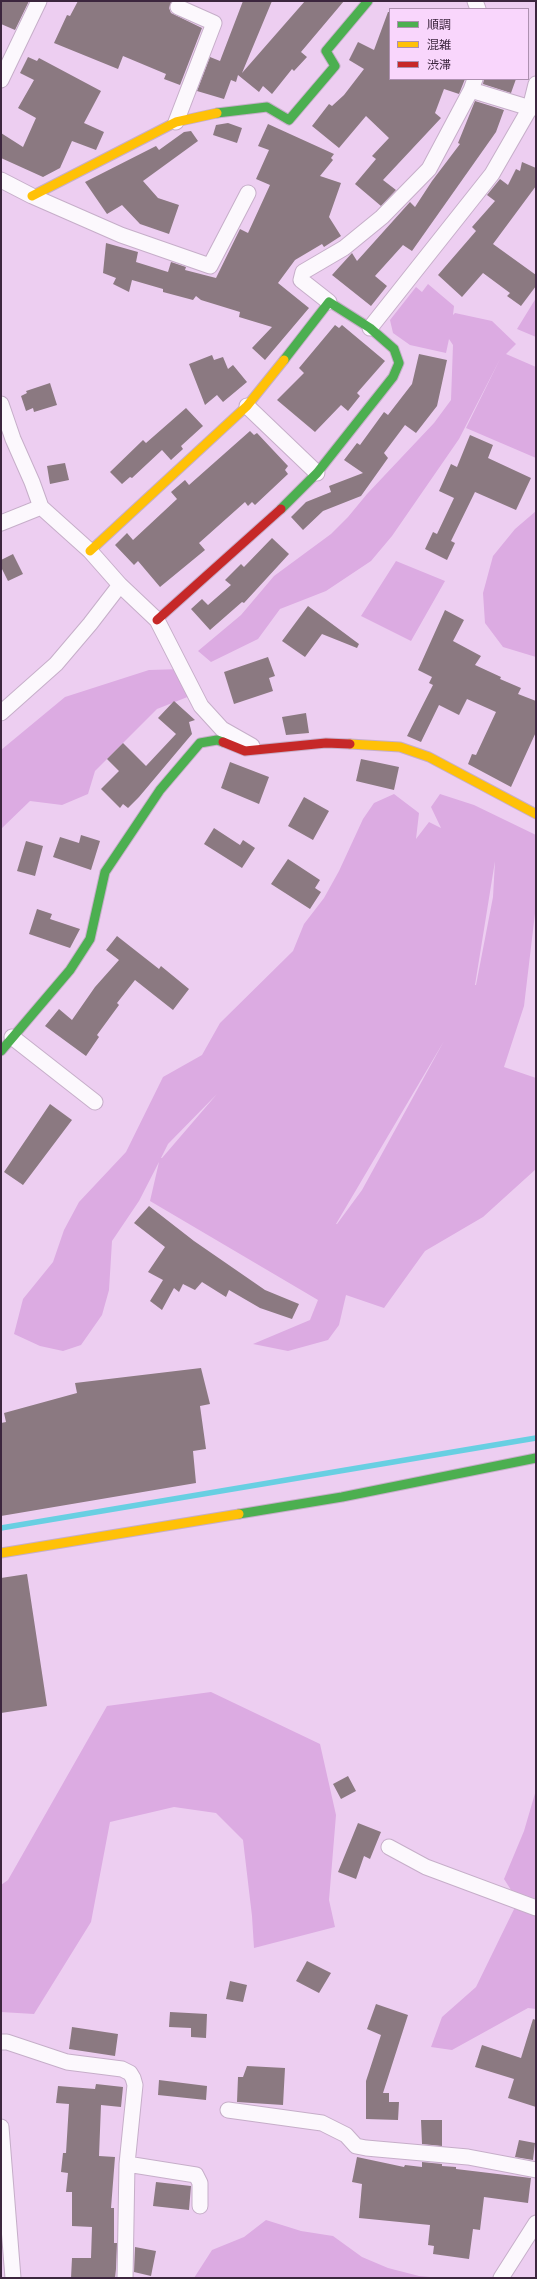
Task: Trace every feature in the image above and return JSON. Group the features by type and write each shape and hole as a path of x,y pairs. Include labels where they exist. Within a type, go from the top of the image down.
{"street":[{"path":"1,80 39,1"},
{"path":"32,196 176,122 220,112 267,107 289,120 335,66 326,51 368,1"},
{"path":"176,122 214,23 178,7"},
{"path":"370,328 492,174 533,108 536,84"},
{"path":"157,620 187,591 295,496 317,473 393,377 399,362 394,349 370,328 329,302 302,280 302,272 344,248 382,217 429,169 473,85 533,108"},
{"path":"1,180 32,196 121,235 210,266 248,194"},
{"path":"90,551 247,406 329,302"},
{"path":"1,404 13,439 41,507 90,551 120,585 157,620 201,706 222,730 240,738 256,749"},
{"path":"247,406 317,473"},
{"path":"1,523 41,507"},
{"path":"1,713 56,664 90,624 120,585"},
{"path":"1,1051 70,970 90,939 106,872 160,790 200,743 217,740 245,751 326,743 400,747 429,757 536,814"},
{"path":"12,1038 95,1102"},
{"path":"1,1553 342,1497 536,1458"},
{"path":"389,1847 426,1867 536,1908"},
{"path":"1,2042 67,2062 122,2069 130,2073 135,2085 127,2164 125,2278"},
{"path":"228,2110 322,2123 346,2135 356,2146 366,2148 468,2157 536,2170"},
{"path":"1,2127 13,2278"},
{"path":"127,2164 196,2175 200,2183 200,2206"},
{"path":"501,2278 536,2223"}],"shaded area":[{"path":"428,284 454,306 453,315 455,313 492,321 516,344 506,354 536,367 536,458 466,428 500,359 459,439 392,536 371,561 326,591 280,609 258,639 211,662 198,651 241,615 274,576 331,534 434,423 451,400 453,345 449,339 446,353 410,345 393,333 390,320 416,287 422,292"},
{"path":"536,298 536,337 517,329"},
{"path":"536,511 536,657 503,647 485,623 483,593 493,556 515,529"},
{"path":"396,561 445,581 411,641 361,616"},
{"path":"182,669 195,694 157,709 95,771 88,794 62,805 30,801 1,829 1,750 65,697 149,670"},
{"path":"394,794 419,813 416,839 429,822 441,828 431,807 440,794 474,805 536,835 536,905 524,1006 504,1067 536,1078 536,1169 483,1217 425,1251 384,1308 346,1295 339,1325 328,1340 288,1351 253,1344 310,1320 318,1300 150,1201 159,1162 139,1201 112,1241 109,1290 102,1315 81,1345 63,1351 40,1346 14,1334 23,1299 53,1262 64,1230 79,1202 126,1152 163,1077 202,1055 220,1023 293,951 304,924 324,898 339,871 363,819 374,803","holes":["495,861 493,897 475,985","444,1041 362,1190 336,1224","217,1094 161,1158 168,1144"]},
{"path":"211,1692 320,1744 336,1815 329,1900 335,1927 254,1948 252,1916 243,1840 216,1813 174,1807 110,1822 91,1922 34,2014 1,2012 1,1885 8,1880 107,1706"},
{"path":"536,1790 536,2009 528,2008 452,2050 431,2047 442,2017 476,1987 518,1901 504,1879 524,1831"},
{"path":"266,2220 301,2231 333,2236 362,2257 388,2268 419,2276 441,2278 194,2278 212,2250 244,2237"}],"building":[{"path":"1,1 29,1 15,30 1,24"},
{"path":"78,1 172,1 169,8 171,13 202,28 180,85 164,79 166,74 123,56 118,69 54,43 67,15 70,16"},
{"path":"243,1 272,1 242,73 305,1 344,1 301,52 307,57 294,71 292,69 272,94 263,86 259,92 238,75 236,82 231,80 224,99 197,91 210,57 220,61"},
{"path":"389,12 389,80 465,80 459,94 444,89 435,113 441,118 383,180 396,190 381,206 355,184 376,159 372,156 389,138 366,116 339,148 312,126 329,104 332,106 344,95 364,69 349,60 358,42 374,50"},
{"path":"28,57 37,61 39,58 101,91 84,123 104,132 96,150 72,141 60,168 43,177 1,158 1,133 23,147 36,118 18,108 34,80 20,73"},
{"path":"484,80 516,80 511,93 483,84"},
{"path":"475,101 504,110 496,132 412,251 403,245 375,276 387,286 371,306 332,275 352,253 357,261 410,202 415,207 432,181 460,144 458,143"},
{"path":"228,123 242,128 237,143 213,135 216,125"},
{"path":"268,124 334,154 331,158 333,160 320,176 341,183 329,217 341,236 324,247 322,244 295,260 278,283 309,308 265,360 252,348 272,327 239,317 240,312 201,300 196,296 193,300 163,292 163,289 132,280 129,292 113,284 116,278 103,273 106,243 138,252 136,262 168,272 171,262 186,267 185,270 216,278 240,229 248,233 270,185 256,179 269,150 258,146"},
{"path":"191,131 198,141 143,181 158,198 179,205 169,234 140,224 122,205 107,214 85,182 156,146 159,150 184,132"},
{"path":"522,162 536,168 536,186 493,244 536,275 536,286 521,306 507,296 510,293 483,273 462,297 438,275 476,231 472,227 495,201 487,195 500,179 508,185 516,169 520,171"},
{"path":"335,325 339,328 342,325 385,361 357,393 360,396 348,411 341,405 315,432 277,400 304,373 299,368"},
{"path":"419,354 447,360 437,406 416,433 405,425 384,453 388,458 361,496 323,511 303,530 291,517 306,502 331,492 329,486 363,473 344,460 357,443 360,445 384,412 388,415 412,384"},
{"path":"212,355 214,360 223,357 228,369 233,365 247,382 223,402 217,395 205,405 189,364"},
{"path":"50,383 57,405 34,412 33,408 26,411 21,396 27,393 26,391"},
{"path":"186,408 203,426 181,446 183,449 171,460 162,450 132,478 130,477 122,484 110,472 143,440 146,443"},
{"path":"250,431 254,435 257,433 288,466 285,470 288,474 255,505 252,502 248,506 245,502 199,543 205,550 160,587 138,561 134,565 115,545 127,533 133,540 177,499 171,492 185,480 189,485"},
{"path":"470,435 493,445 488,458 531,478 516,510 475,492 451,541 455,543 447,560 425,549 433,532 437,534 454,498 439,491 451,464 457,467"},
{"path":"65,463 69,480 50,484 47,466"},
{"path":"272,538 289,554 244,603 242,602 210,630 191,609 202,599 208,605 231,585 225,580 241,564 244,567"},
{"path":"13,554 23,574 8,581 1,567 1,560"},
{"path":"308,606 359,644 357,648 322,634 305,657 282,641"},
{"path":"445,610 464,620 453,641 481,656 475,665 501,677 500,679 521,688 518,694 536,701 536,732 511,787 468,764 472,754 476,755 496,712 467,699 459,715 439,705 421,742 407,736 433,685 429,683 432,677 418,670"},
{"path":"268,657 275,676 269,678 273,691 234,704 224,672"},
{"path":"174,701 195,720 189,722 192,734 139,797 128,808 123,804 120,808 101,789 119,771 107,759 123,743 146,766 176,734 158,718"},
{"path":"306,713 309,733 286,735 282,717"},
{"path":"361,759 399,767 394,790 356,781"},
{"path":"230,762 269,777 259,804 221,788"},
{"path":"304,797 329,811 313,840 288,826"},
{"path":"214,828 240,845 243,840 255,848 242,868 204,844"},
{"path":"81,835 100,841 91,870 53,857 60,837 79,843"},
{"path":"26,841 43,846 35,876 17,871"},
{"path":"288,859 320,880 315,888 321,892 310,909 271,884"},
{"path":"37,909 52,914 50,919 80,929 70,948 29,934"},
{"path":"117,936 159,969 161,966 189,989 173,1010 135,980 117,1003 119,1005 97,1035 99,1037 86,1056 45,1026 59,1009 72,1020 95,987 119,960 106,950"},
{"path":"50,1104 72,1120 23,1185 4,1172"},
{"path":"149,1206 194,1241 265,1290 299,1304 292,1319 260,1308 229,1290 226,1297 202,1282 195,1290 183,1284 179,1292 174,1288 162,1310 150,1301 163,1280 148,1272 165,1247 134,1223"},
{"path":"201,1368 210,1404 200,1406 206,1449 193,1451 196,1483 1,1516 1,1423 6,1422 4,1413 77,1393 75,1383"},
{"path":"27,1574 47,1706 1,1713 1,1578"},
{"path":"348,1776 356,1791 341,1799 333,1784"},
{"path":"358,1823 381,1832 370,1859 364,1856 356,1879 338,1872"},
{"path":"307,1961 331,1973 319,1993 296,1981"},
{"path":"230,1981 247,1985 243,2002 226,1999"},
{"path":"376,2004 408,2015 383,2093 389,2093 389,2102 399,2102 398,2120 366,2119 366,2081 381,2035 367,2029"},
{"path":"170,2012 207,2014 206,2038 191,2037 191,2028 169,2027"},
{"path":"533,2019 536,2020 536,2107 508,2098 514,2079 475,2067 482,2045 521,2058"},
{"path":"72,2027 118,2034 115,2056 69,2049"},
{"path":"247,2066 285,2068 283,2105 237,2102 238,2077 243,2077"},
{"path":"159,2080 207,2086 206,2100 158,2095"},
{"path":"96,2084 123,2087 121,2107 101,2105 99,2156 115,2157 111,2208 114,2208 114,2243 117,2243 115,2278 71,2278 72,2258 91,2258 92,2227 72,2226 72,2192 66,2192 68,2173 61,2172 63,2153 66,2153 69,2104 56,2103 58,2086 95,2089"},
{"path":"421,2120 442,2120 442,2146 422,2144"},
{"path":"519,2140 535,2143 533,2160 515,2157"},
{"path":"357,2157 404,2167 405,2165 422,2167 422,2162 442,2164 442,2166 456,2167 456,2169 531,2178 528,2203 484,2197 480,2230 473,2229 469,2259 433,2254 434,2246 428,2245 430,2225 359,2218 362,2184 352,2182"},
{"path":"156,2182 191,2186 189,2210 153,2206"},
{"path":"135,2247 156,2251 151,2276 134,2272"}],"waterway":[{"path":"1,1528 536,1438"}],"traffic: fast":[{"path":"217,113 267,107 289,120 335,66 326,51 368,1"},
{"path":"281,509 317,473 393,377 399,363 394,349 370,328 329,302 284,360"},
{"path":"1,1051 70,970 90,939 105,872 160,790 200,743 217,740 223,742"},
{"path":"239,1514 342,1497 536,1458"}],"traffic: slow":[{"path":"32,196 176,122 217,113"},
{"path":"90,551 247,406 284,360"},
{"path":"350,744 400,747 429,757 536,814"},
{"path":"1,1553 239,1514"}],"traffic: jam":[{"path":"157,620 281,509"},
{"path":"223,742 245,751 326,743 350,744"}]}
